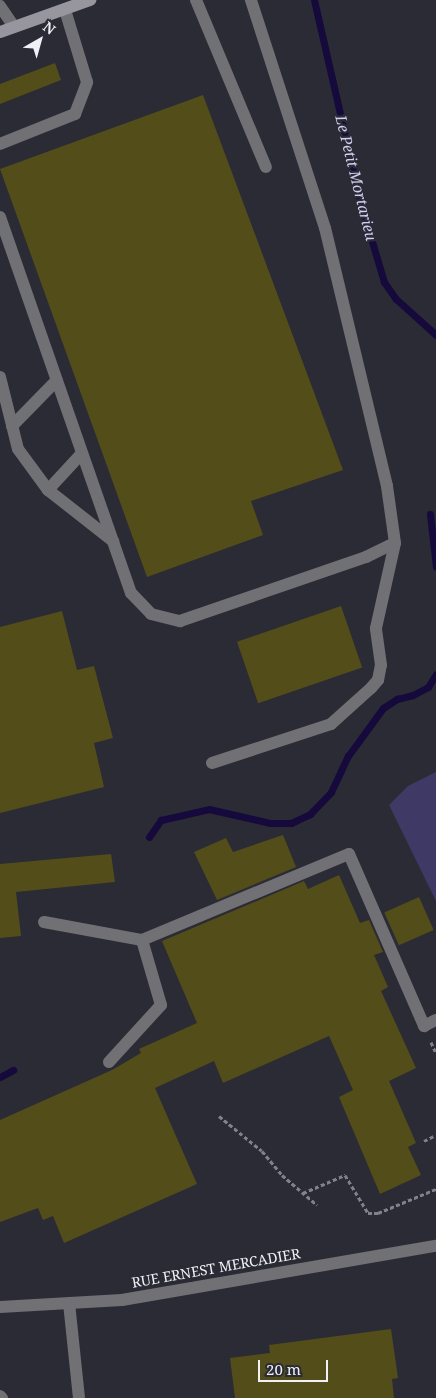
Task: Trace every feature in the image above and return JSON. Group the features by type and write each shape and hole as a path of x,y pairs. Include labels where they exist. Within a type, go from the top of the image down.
{"street":[{"path":"0,32 90,0"},
{"path":"196,0 266,167"},
{"path":"212,763 332,724 378,680 382,665 376,628 395,543 386,486 325,228 251,0"},
{"path":"0,6 14,27"},
{"path":"0,144 75,114 86,82 65,10"},
{"path":"0,216 131,593 151,614 180,621 366,557 395,543"},
{"path":"0,377 18,449 48,490 113,541"},
{"path":"12,426 57,380"},
{"path":"48,490 82,453"},
{"path":"44,922 142,940 349,854 424,1026 436,1020"},
{"path":"109,1062 161,1005 142,940"},
{"name":"RUE ERNEST MERCADIER","path":"0,1307 122,1300 436,1246"},
{"path":"69,1303 79,1398"}],"path":[{"path":"220,1116 262,1151 317,1205"},
{"path":"424,1141 436,1135"},
{"path":"303,1193 345,1175 368,1213 378,1213 436,1189"}],"shaded area":[{"path":"436,772 436,901 389,805 408,786"}],"building":[{"path":"55,63 61,80 0,104 0,84"},
{"path":"203,95 343,470 251,501 263,535 147,577 0,169"},
{"path":"341,606 362,667 258,703 237,642"},
{"path":"62,611 77,670 94,666 113,738 94,743 104,787 0,813 0,627"},
{"path":"283,835 296,867 217,900 194,852 226,838 233,852"},
{"path":"111,854 115,882 16,892 21,936 0,938 0,864"},
{"path":"339,875 360,923 369,920 383,952 374,955 388,987 381,991 416,1068 389,1081 416,1143 408,1147 421,1175 380,1194 339,1097 353,1090 329,1036 223,1083 214,1061 155,1088 197,1184 64,1243 53,1216 43,1220 38,1208 0,1222 0,1120 112,1070 141,1053 139,1049 197,1023 162,941 304,881 308,889"},
{"path":"419,897 434,930 399,945 384,912"},
{"path":"391,1329 398,1378 392,1379 394,1398 235,1398 230,1358 270,1353 269,1345"}],"waterway":[{"name":"Le Petit Mortarieu","path":"314,0 360,201 384,282 396,299 436,335"},
{"name":"Le Petit Mortarieu","path":"430,514 436,567"},
{"name":"Le Petit Mortarieu","path":"149,837 161,820 209,809 270,823 291,823 310,814 331,792 348,756 383,708 397,699 413,695 428,687 436,674"},
{"name":"Le Petit Mortarieu","path":"0,1077 13,1070"}]}
